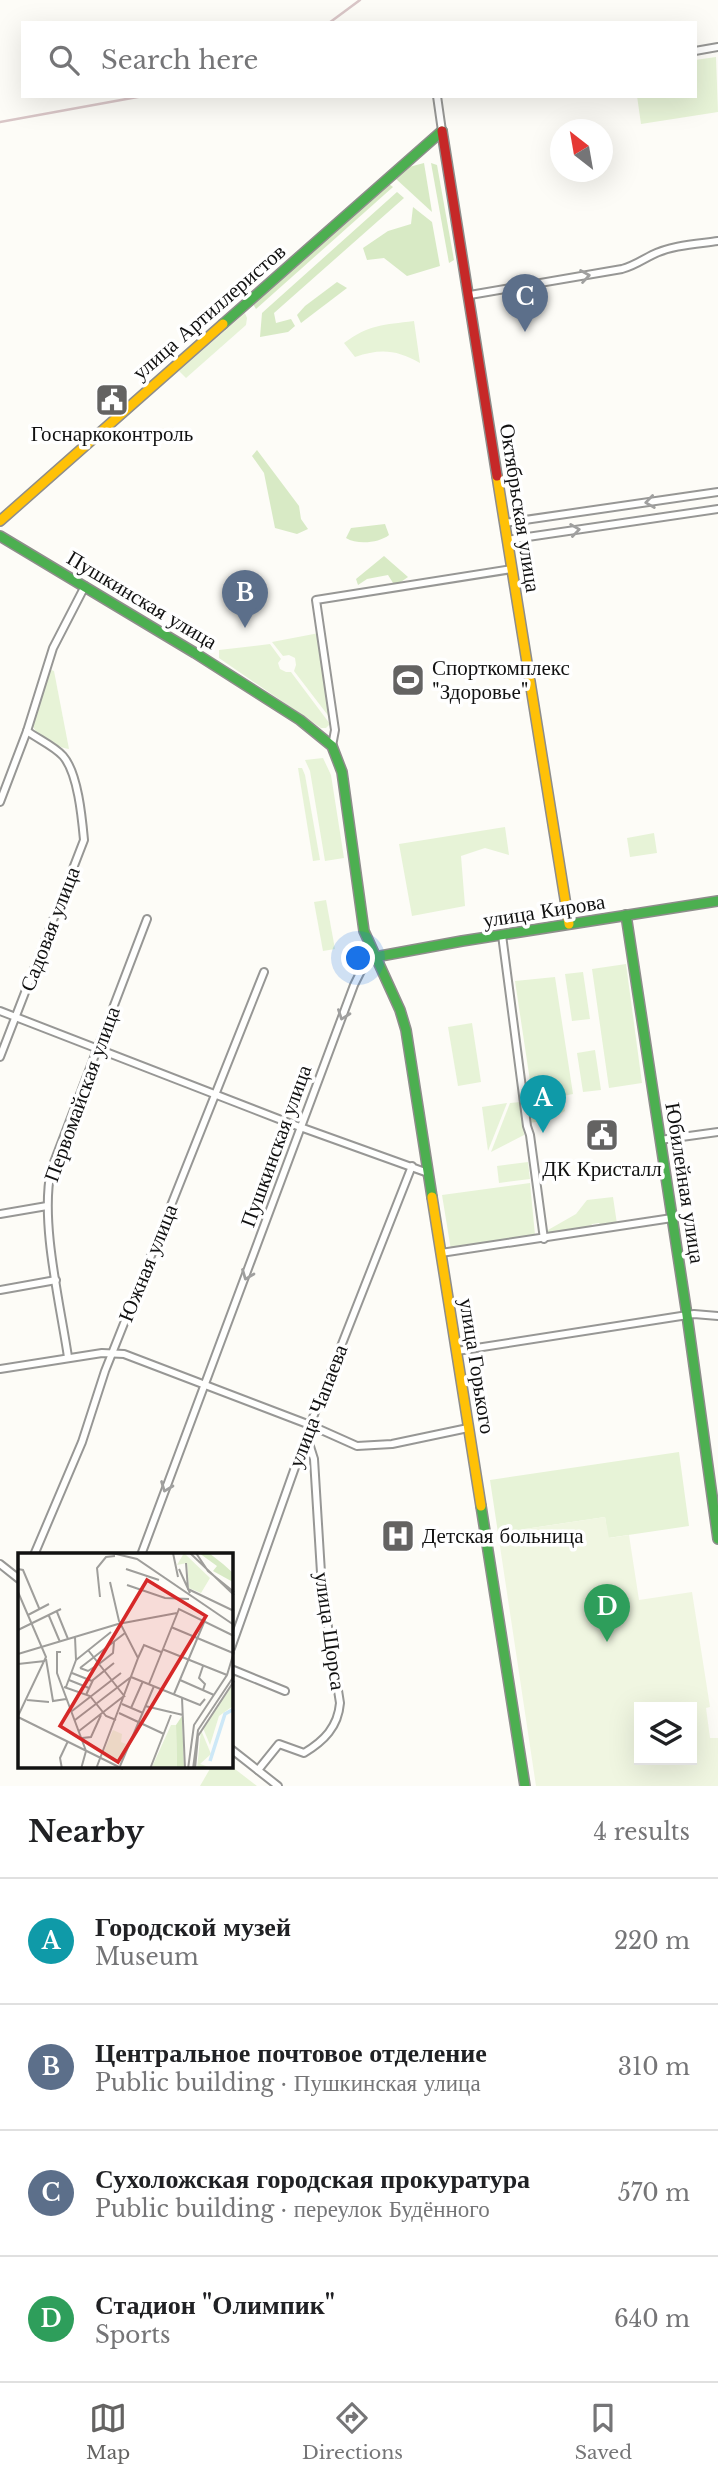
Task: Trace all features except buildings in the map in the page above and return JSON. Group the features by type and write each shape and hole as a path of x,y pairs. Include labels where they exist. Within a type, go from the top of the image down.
{"street":[{"path":"697,51 718,47"},
{"name":"Октябрьская улица","path":"437,98 569,924"},
{"name":"улица Артиллеристов","path":"0,521 442,131"},
{"path":"470,295 622,270 652,255 688,245 718,241"},
{"path":"504,523 718,492"},
{"path":"507,540 718,509"},
{"name":"Пушкинская улица","path":"0,536 300,720 332,746"},
{"path":"375,957 364,931 341,772 332,746 335,730 316,600 512,569"},
{"path":"0,802 27,731 53,648 85,586"},
{"name":"Садовая улица","path":"0,1057 84,840 79,803 69,767 62,756 27,731"},
{"name":"улица Кирова","path":"375,957 718,901"},
{"name":"Юбилейная улица","path":"626,915 718,1539"},
{"name":"Первомайская улица","path":"68,1357 47,1206 51,1170 147,919"},
{"path":"502,935 525,1117 530,1135 544,1239"},
{"name":"Пушкинская улица","path":"142,1553 354,985 363,967 375,957"},
{"name":"улица Горького","path":"375,957 400,1010 406,1030 524,1786"},
{"name":"Южная улица","path":"35,1553 82,1442 113,1353 264,972"},
{"path":"0,1011 302,1128 428,1172"},
{"path":"660,1140 718,1132"},
{"name":"улица Чапаева","path":"233,1642 306,1435 412,1167"},
{"path":"0,1214 47,1206"},
{"path":"441,1253 672,1218"},
{"path":"0,1290 56,1280"},
{"path":"457,1351 687,1315 718,1316"},
{"path":"0,1369 68,1357 113,1353 132,1357 310,1425 347,1443 368,1447 468,1429"},
{"name":"улица Щорса","path":"258,1770 279,1744 304,1753 323,1741 339,1714 340,1703 322,1589 314,1459 306,1435"},
{"path":"0,1564 18,1578"},
{"path":"233,1670 285,1691"},
{"path":"233,1751 278,1786"}],"green space":[{"path":"716,57 718,112 641,124 637,98 697,98 697,60"},
{"path":"424,163 432,212 395,178 409,167"},
{"path":"431,163 437,165 454,260 449,263"},
{"path":"389,184 393,187 256,309 253,304"},
{"path":"397,192 404,198 274,313 276,323 291,319 295,326 288,332 260,337 262,313"},
{"path":"413,207 432,222 440,266 407,276 384,258 367,260 363,248 388,231 411,224"},
{"path":"337,282 347,288 301,323 297,315"},
{"path":"245,313 246,325 186,378 179,371"},
{"path":"414,321 420,363 404,355 389,352 373,352 355,357 344,343 369,329"},
{"path":"257,450 299,506 301,519 308,529 297,534 275,528 264,473 252,456"},
{"path":"385,524 389,535 380,540 362,542 346,538 351,528"},
{"path":"384,556 408,577 395,586 388,575 367,579 358,585 356,579"},
{"path":"319,633 330,718 294,671 295,658 283,656 272,642"},
{"path":"270,644 281,659 278,663 280,669 291,672 330,724 326,728 321,728 219,658 219,650"},
{"path":"48,669 54,671 69,749 52,744 42,737 32,723"},
{"path":"323,758 331,775 344,858 325,861 310,771 305,760"},
{"path":"298,768 302,768 305,775 320,860 313,861"},
{"path":"505,827 509,855 485,848 461,856 465,906 412,916 399,844"},
{"path":"654,833 657,853 630,857 627,838"},
{"path":"326,900 335,949 323,951 314,902"},
{"path":"626,964 642,1083 609,1088 592,969"},
{"path":"583,972 590,1019 572,1021 565,974"},
{"path":"555,977 573,1094 563,1096 565,1111 549,1120 529,1123 526,1103 533,1101 515,981"},
{"path":"472,1023 481,1082 458,1086 448,1027"},
{"path":"595,1050 601,1090 583,1092 577,1053"},
{"path":"521,1102 524,1135 491,1152 510,1103"},
{"path":"507,1103 488,1151 482,1107"},
{"path":"528,1162 530,1179 499,1183 497,1166"},
{"path":"530,1183 535,1235 532,1238 451,1250 442,1195"},
{"path":"613,1197 617,1224 602,1227 599,1223 592,1224 590,1228 548,1235 548,1230 576,1214 587,1200"},
{"path":"679,1452 689,1526 608,1538 605,1517 498,1533 490,1480"},
{"path":"605,1517 609,1538 629,1535 639,1600 692,1592 710,1707 706,1708 710,1738 718,1738 718,1786 536,1786 498,1533"},
{"path":"233,1768 257,1786 200,1786 210,1769"}],"railway":[{"path":"332,21 360,0"},
{"path":"0,122 132,98"}],"traffic: fast":[{"path":"223,324 442,131"},
{"path":"0,536 195,653 300,720 332,746 342,772 364,931 400,1010 406,1030 432,1197"},
{"path":"375,957 718,901"},
{"path":"626,915 718,1539"},
{"path":"481,1506 525,1786"}],"traffic: slow":[{"path":"0,521 223,324"},
{"path":"497,476 569,924"},
{"path":"432,1197 481,1506"}],"traffic: jam":[{"path":"442,131 497,476"}],"place":[{"name":"Сухоложская городская прокуратура","path":"525,332"},
{"name":"Госнаркоконтроль","path":"112,400"},
{"name":"Центральное почтовое отделение","path":"245,628"},
{"name":"Спорткомплекс \"Здоровье\"","path":"408,680"},
{"name":"Городской музей","path":"543,1133"},
{"name":"ДК Кристалл","path":"602,1135"},
{"name":"Детская больница","path":"398,1536"},
{"name":"Стадион \"Олимпик\"","path":"607,1642"}]}
